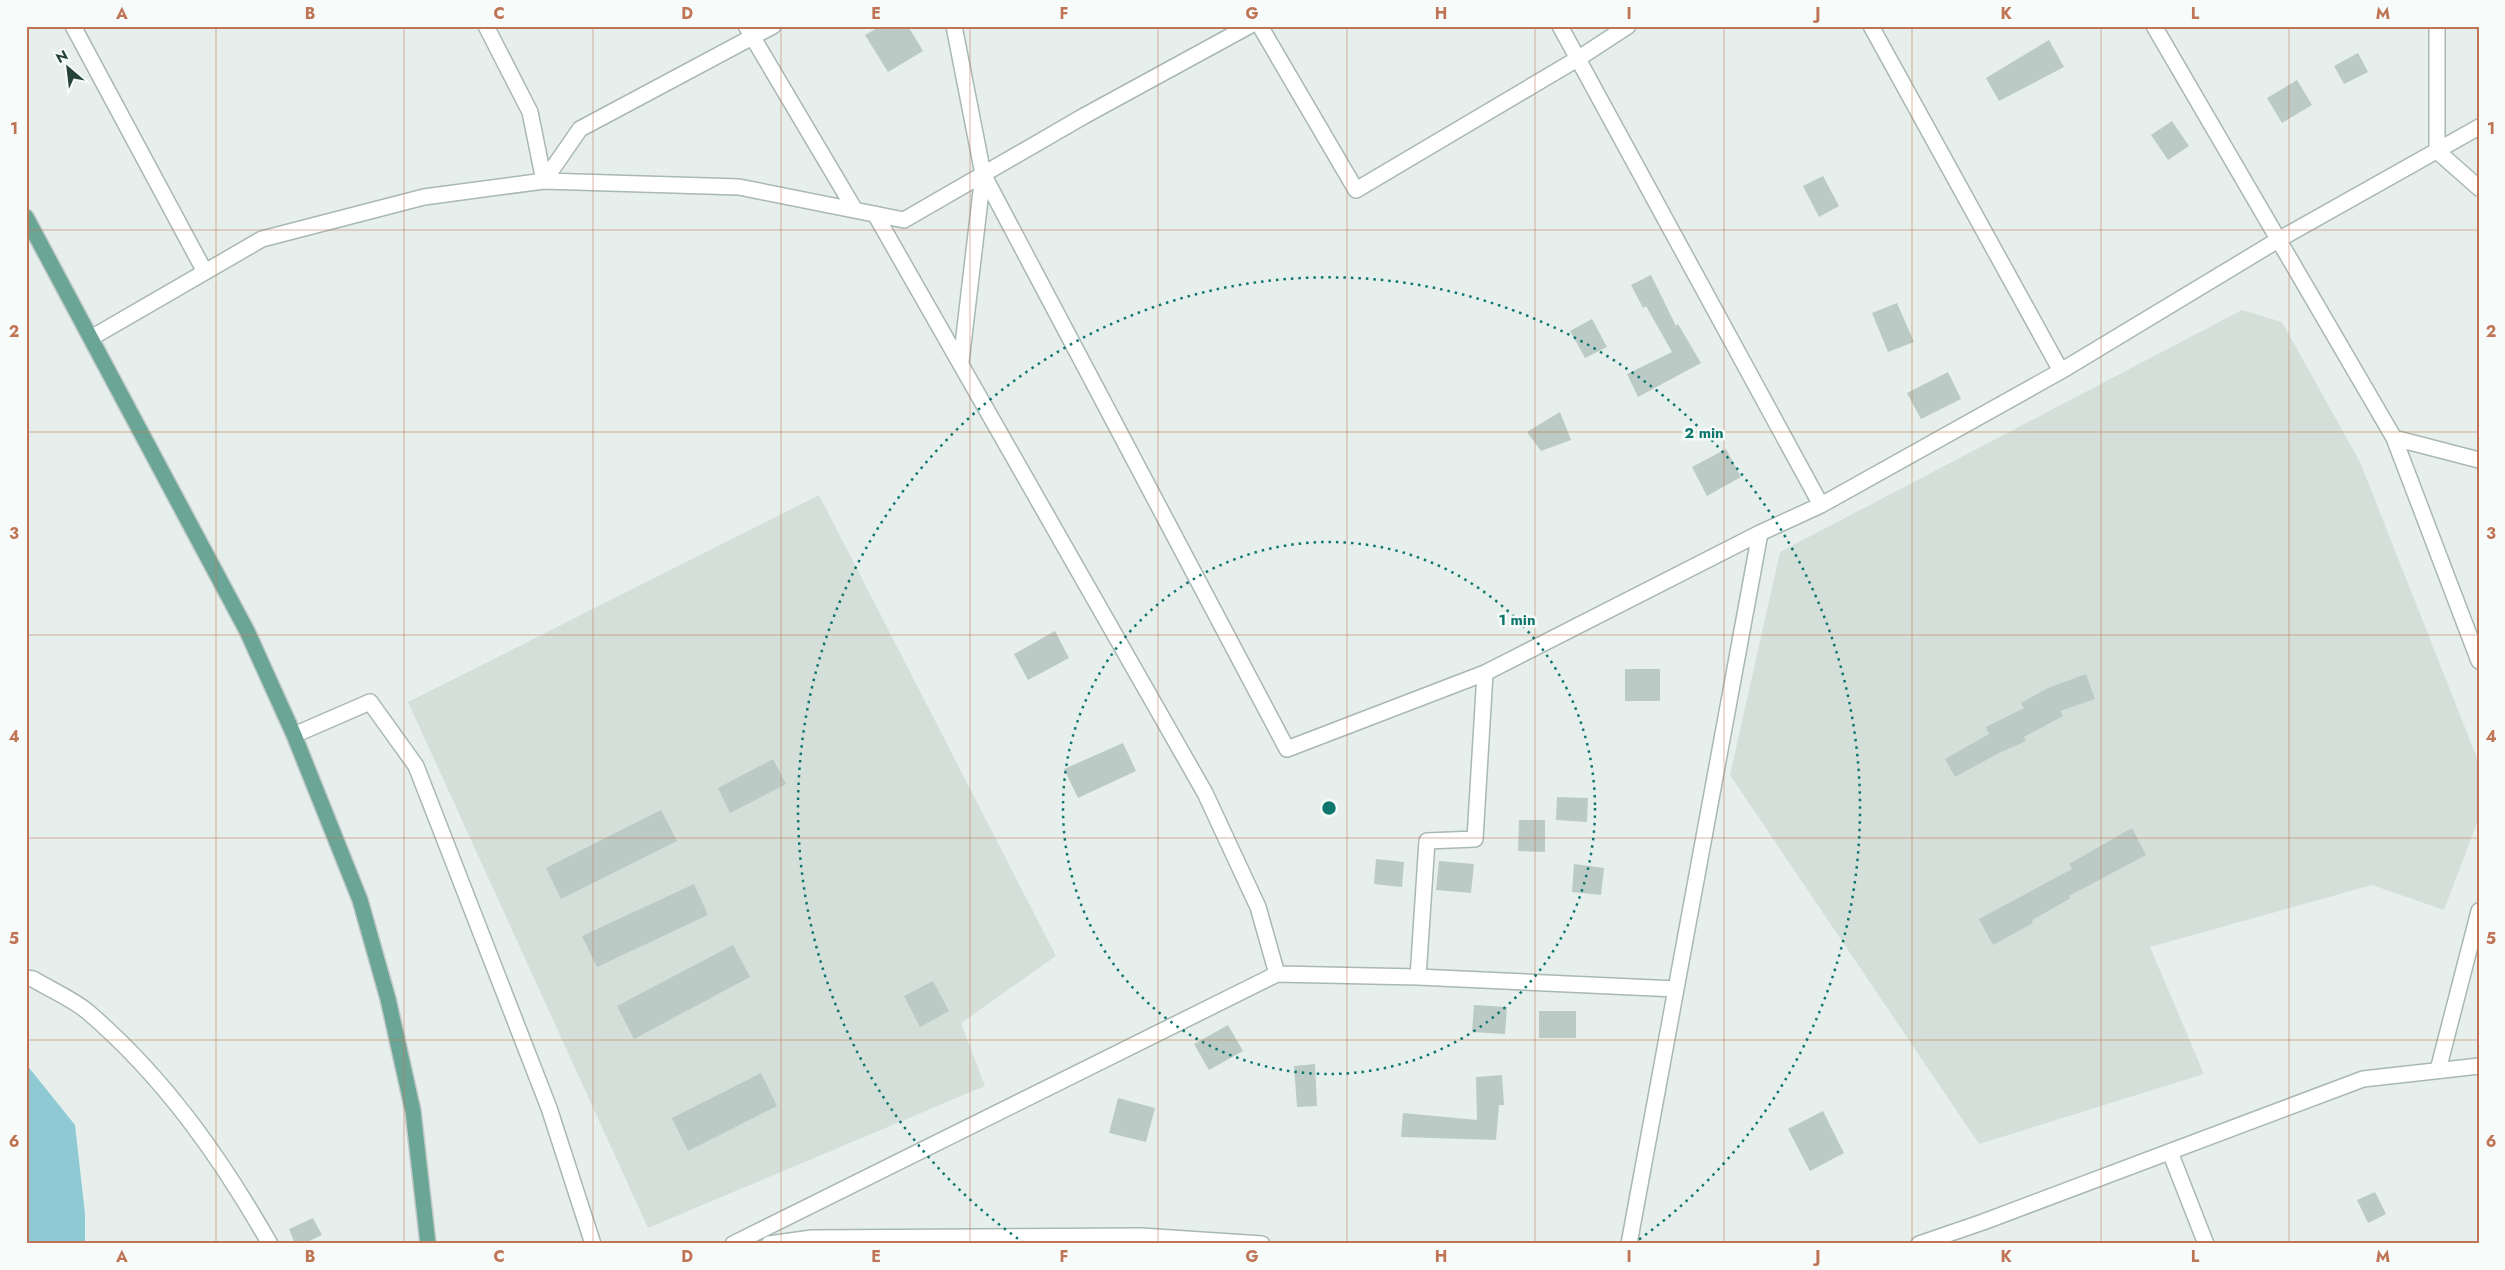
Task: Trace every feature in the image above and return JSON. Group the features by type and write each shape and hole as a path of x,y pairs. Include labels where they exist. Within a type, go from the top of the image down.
{"main road":[{"path":"26,217 247,631 294,735 360,900 388,999 413,1111 428,1244"}],"street":[{"path":"74,26 205,272"},
{"path":"486,26 530,112 544,181"},
{"path":"544,181 580,129 749,31 773,26"},
{"path":"954,26 983,174 1287,749 1485,672 1760,533 1821,505 2061,371 2278,240 2479,128"},
{"path":"91,338 262,240 424,196 544,181 739,187 904,220 1084,116 1249,26"},
{"path":"1260,26 1356,190 1579,58 1628,26"},
{"path":"1560,26 1821,505"},
{"path":"1871,26 2061,371"},
{"path":"2154,26 2394,438 2479,661"},
{"path":"2437,26 2437,151 2479,188"},
{"path":"749,31 855,210"},
{"path":"962,362 983,174"},
{"path":"875,214 962,362 1205,793 1258,907 1277,974"},
{"path":"2394,438 2479,460"},
{"path":"1629,1244 1760,533"},
{"path":"1418,977 1427,841 1474,839 1485,672"},
{"path":"294,735 370,702 416,766 549,1108 593,1244"},
{"path":"2438,1070 2479,911"},
{"path":"733,1244 1277,974 1418,977 1676,990"},
{"path":"26,978 33,979 87,1011 158,1079 236,1186 270,1244"},
{"path":"1919,1244 2363,1079 2479,1066"},
{"path":"2170,1152 2206,1244"},
{"path":"769,1244 812,1238 1158,1240 1262,1244"}],"shaded area":[{"path":"2242,310 2282,322 2360,462 2479,763 2479,818 2444,910 2372,885 2150,947 2204,1074 1979,1144 1730,775 1780,552"},
{"path":"819,495 1056,956 961,1023 985,1086 648,1228 408,702"}],"water":[{"path":"26,1064 75,1125 85,1214 85,1244 26,1244"}],"building":[{"path":"881,26 908,26 923,51 888,72 865,35"},
{"path":"2049,40 2064,67 1999,101 1986,78"},
{"path":"2358,53 2368,72 2344,84 2334,66"},
{"path":"2297,80 2312,105 2282,123 2267,98"},
{"path":"2172,121 2189,146 2168,160 2151,135"},
{"path":"1823,176 1839,206 1819,217 1803,186"},
{"path":"1651,275 1676,326 1678,324 1701,363 1638,397 1627,374 1672,352 1646,306 1643,308 1631,285"},
{"path":"1897,303 1914,342 1888,352 1872,313"},
{"path":"1592,319 1607,347 1585,358 1570,331"},
{"path":"1948,372 1961,399 1921,419 1907,393"},
{"path":"1560,412 1571,440 1541,451 1527,432"},
{"path":"1726,449 1741,477 1707,496 1692,467"},
{"path":"1055,631 1069,658 1028,680 1014,654"},
{"path":"1625,669 1660,669 1660,701 1625,701"},
{"path":"2086,674 2095,699 2060,711 2063,716 2024,737 2026,741 1999,753 1955,777 1945,759 1989,734 1986,727 2024,708 2021,703 2048,688"},
{"path":"1123,743 1136,771 1078,798 1064,769"},
{"path":"773,759 786,784 730,813 718,788"},
{"path":"1557,797 1588,798 1587,822 1556,820"},
{"path":"661,810 677,841 561,899 546,868"},
{"path":"1519,820 1545,820 1545,852 1518,851"},
{"path":"2132,828 2146,855 2069,896 2071,898 2032,920 2033,923 1993,945 1979,919 2072,869 2069,864"},
{"path":"1376,859 1404,862 1402,887 1374,884"},
{"path":"1439,861 1474,864 1471,893 1436,890"},
{"path":"1574,864 1604,868 1601,895 1572,892"},
{"path":"694,884 708,915 597,967 582,936"},
{"path":"733,945 750,977 634,1039 617,1006"},
{"path":"933,981 949,1011 920,1027 904,996"},
{"path":"1474,1005 1507,1007 1505,1034 1472,1032"},
{"path":"1539,1011 1576,1011 1576,1038 1539,1038"},
{"path":"1228,1025 1243,1051 1209,1070 1194,1044"},
{"path":"1315,1064 1317,1106 1297,1107 1294,1066"},
{"path":"761,1073 777,1106 688,1151 672,1118"},
{"path":"1502,1075 1504,1105 1499,1105 1496,1140 1401,1137 1403,1113 1477,1120 1476,1077"},
{"path":"1118,1098 1155,1108 1146,1142 1109,1133"},
{"path":"1823,1111 1844,1153 1810,1171 1788,1129"},
{"path":"2375,1192 2386,1214 2368,1223 2357,1200"},
{"path":"313,1218 322,1235 303,1244 295,1244 289,1229"}]}
